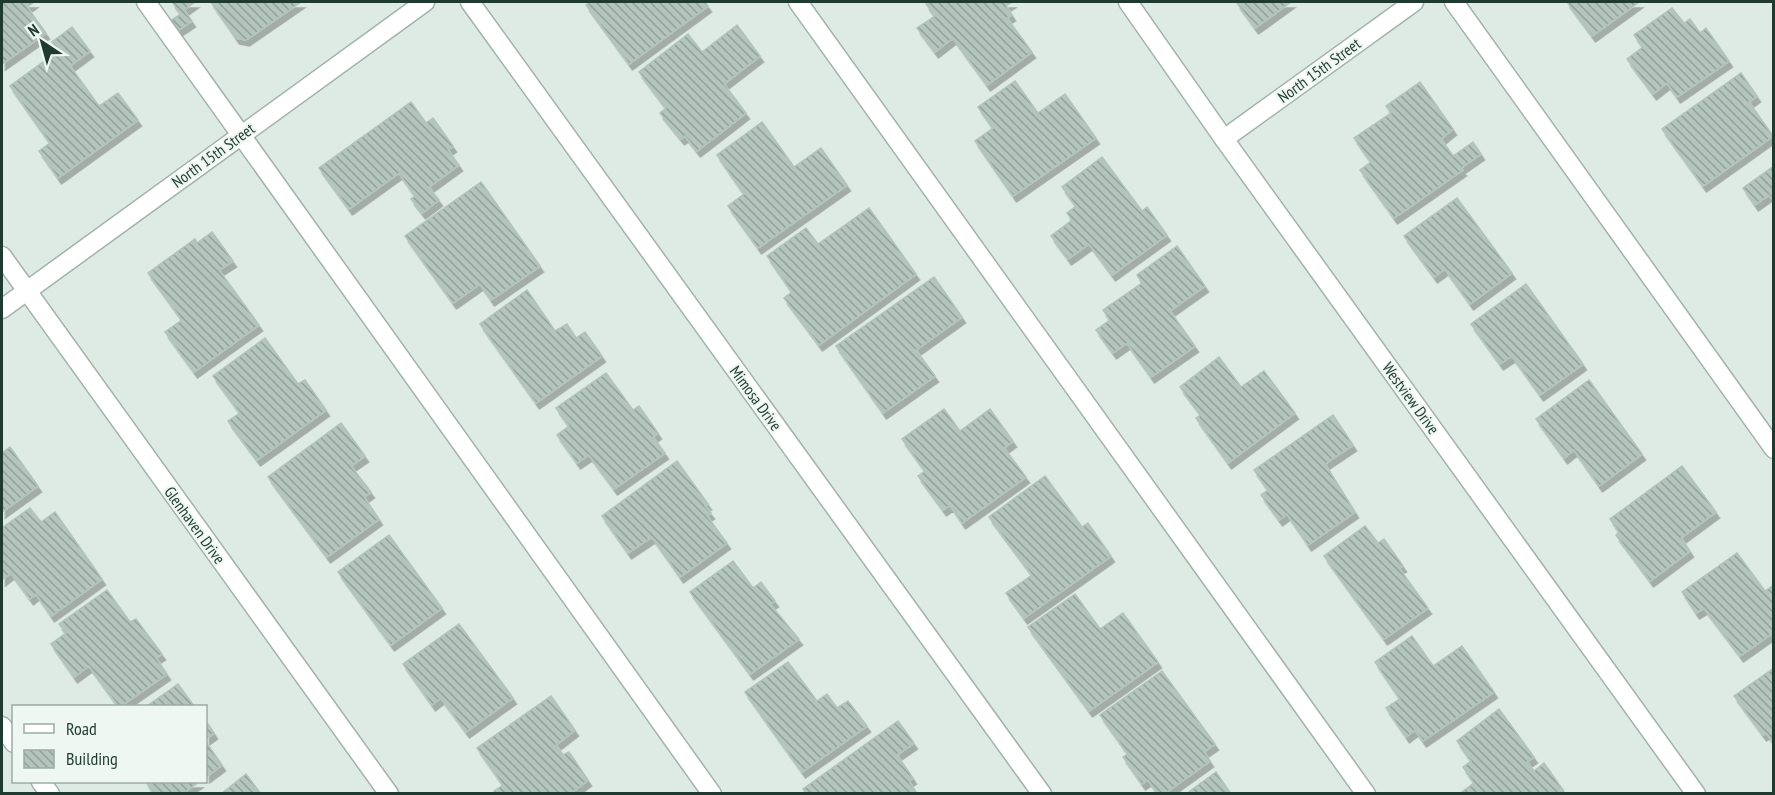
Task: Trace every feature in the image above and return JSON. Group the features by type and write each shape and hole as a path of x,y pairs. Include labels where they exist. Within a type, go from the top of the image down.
{"street":[{"path":"146,2 712,794"},
{"name":"North 15th Street","path":"2,309 425,2"},
{"name":"Mimosa Drive","path":"470,2 1042,794"},
{"path":"798,2 1366,794"},
{"name":"Westview Drive","path":"1128,2 1224,139 1696,794"},
{"name":"North 15th Street","path":"1224,139 1414,2"},
{"path":"1454,2 1773,449"},
{"name":"Glenhaven Drive","path":"2,256 388,794"},
{"path":"2,726 12,740"}],"building":[{"path":"2,2 34,2 27,7 46,33 2,64"},
{"path":"172,2 195,2 184,10 192,21 177,31 170,21 181,14"},
{"path":"211,2 301,2 246,40 236,38"},
{"path":"590,2 705,2 708,6 629,64 586,5"},
{"path":"929,2 1012,2 1006,6 1012,15 1007,18 1032,52 987,85 953,38 935,52 917,28 935,16 926,4"},
{"path":"1291,2 1255,28 1237,3"},
{"path":"1567,2 1639,2 1592,36"},
{"path":"1672,8 1684,23 1690,19 1700,33 1706,28 1729,61 1677,97 1667,83 1653,94 1627,59 1643,47 1634,35"},
{"path":"737,25 760,56 724,84 746,113 697,151 685,136 681,139 660,113 666,108 639,72 688,34 702,52"},
{"path":"72,27 90,51 70,66 99,106 118,93 138,120 58,178 39,151 50,143 10,86 58,51 52,42"},
{"path":"1741,73 1757,96 1749,102 1773,136 1703,186 1662,129"},
{"path":"1015,81 1038,113 1065,94 1096,138 1013,196 975,141 993,128 978,107"},
{"path":"1420,82 1453,129 1441,139 1453,156 1473,142 1481,154 1461,168 1463,170 1394,218 1360,170 1371,162 1354,138 1391,113 1386,106"},
{"path":"411,102 426,123 433,118 453,146 448,150 459,165 429,187 439,200 422,213 411,199 415,196 399,173 349,209 319,168"},
{"path":"762,122 794,167 821,148 847,185 758,248 728,206 744,194 717,155"},
{"path":"1102,157 1142,211 1147,207 1167,235 1112,275 1089,244 1068,259 1051,236 1072,220 1067,213 1076,206 1062,187"},
{"path":"1774,166 1774,201 1769,195 1755,205 1743,188"},
{"path":"481,182 540,266 491,300 480,284 453,303 405,236"},
{"path":"1457,198 1512,273 1470,304 1445,269 1434,277 1404,236"},
{"path":"869,208 916,274 819,345 784,298 792,292 767,256 806,228 818,244"},
{"path":"212,232 233,261 219,270 259,325 194,372 165,332 182,320 148,273 195,239 197,243"},
{"path":"1177,246 1205,286 1170,311 1195,346 1151,377 1127,343 1113,353 1096,330 1110,320 1103,310 1142,283 1137,275"},
{"path":"934,277 962,317 916,350 935,376 883,413 836,346"},
{"path":"1526,284 1583,364 1540,395 1512,356 1500,364 1471,324"},
{"path":"527,290 555,331 567,324 576,338 585,332 602,356 536,403 480,324"},
{"path":"265,338 298,384 305,380 326,410 257,460 228,421 240,413 213,376"},
{"path":"1219,357 1241,387 1264,371 1295,413 1228,463 1196,418 1201,415 1180,387"},
{"path":"606,373 633,410 639,406 658,433 653,437 665,453 614,489 589,455 577,463 557,435 569,426 556,408"},
{"path":"1589,380 1642,454 1599,486 1574,450 1564,458 1536,419"},
{"path":"944,409 960,431 990,409 1013,441 1004,448 1026,477 962,523 950,505 943,510 918,476 925,471 902,439"},
{"path":"1333,415 1353,445 1325,464 1355,512 1308,545 1287,514 1279,520 1261,495 1268,490 1254,470"},
{"path":"341,423 365,456 351,466 371,492 364,497 379,519 327,557 268,477"},
{"path":"10,447 38,486 2,512 2,453"},
{"path":"677,461 708,504 705,506 711,513 707,516 727,543 680,577 652,537 628,553 602,516"},
{"path":"1682,466 1716,512 1681,538 1690,551 1650,581 1616,535 1619,532 1610,519"},
{"path":"1045,476 1082,527 1088,523 1111,556 1024,618 1006,593 1032,575 989,517"},
{"path":"30,508 41,522 55,512 102,579 51,616 36,594 30,599 11,573 2,580 2,528"},
{"path":"1365,526 1378,543 1384,539 1403,566 1399,568 1428,608 1384,639 1324,556"},
{"path":"389,535 442,608 391,645 338,572"},
{"path":"1737,553 1765,591 1774,585 1774,632 1740,656 1704,608 1696,613 1682,592"},
{"path":"733,561 753,588 761,582 775,601 770,604 799,639 750,674 690,592"},
{"path":"107,590 130,622 136,619 162,654 156,658 167,674 122,705 117,705 89,666 74,677 51,644 66,633 59,624"},
{"path":"1075,594 1100,629 1123,613 1158,662 1089,711 1028,627"},
{"path":"459,624 513,698 466,732 441,698 432,705 403,664"},
{"path":"1412,636 1433,666 1462,646 1494,692 1423,741 1415,730 1406,737 1386,708 1400,699 1375,662"},
{"path":"788,662 817,701 827,694 837,708 848,701 867,726 802,772 745,692"},
{"path":"1774,668 1774,743 1766,733 1763,735 1734,696"},
{"path":"1162,671 1215,744 1204,752 1210,761 1164,794 1158,794 1148,780 1142,784 1123,757 1128,754 1100,715"},
{"path":"178,684 193,705 148,705"},
{"path":"551,696 575,730 556,745 563,755 569,752 588,780 570,794 495,794 494,791 503,785 477,748"},
{"path":"1499,709 1534,757 1527,762 1534,771 1544,763 1563,790 1557,794 1459,794 1474,783 1463,767 1471,761 1457,741"},
{"path":"898,721 914,743 897,755 913,778 909,781 917,794 806,794 803,789"},
{"path":"207,722 214,733 207,738"},
{"path":"207,743 222,765 207,776"},
{"path":"1216,772 1231,794 1186,794"},
{"path":"246,774 261,794 221,794"},
{"path":"147,783 198,783 182,794 154,794"}]}
